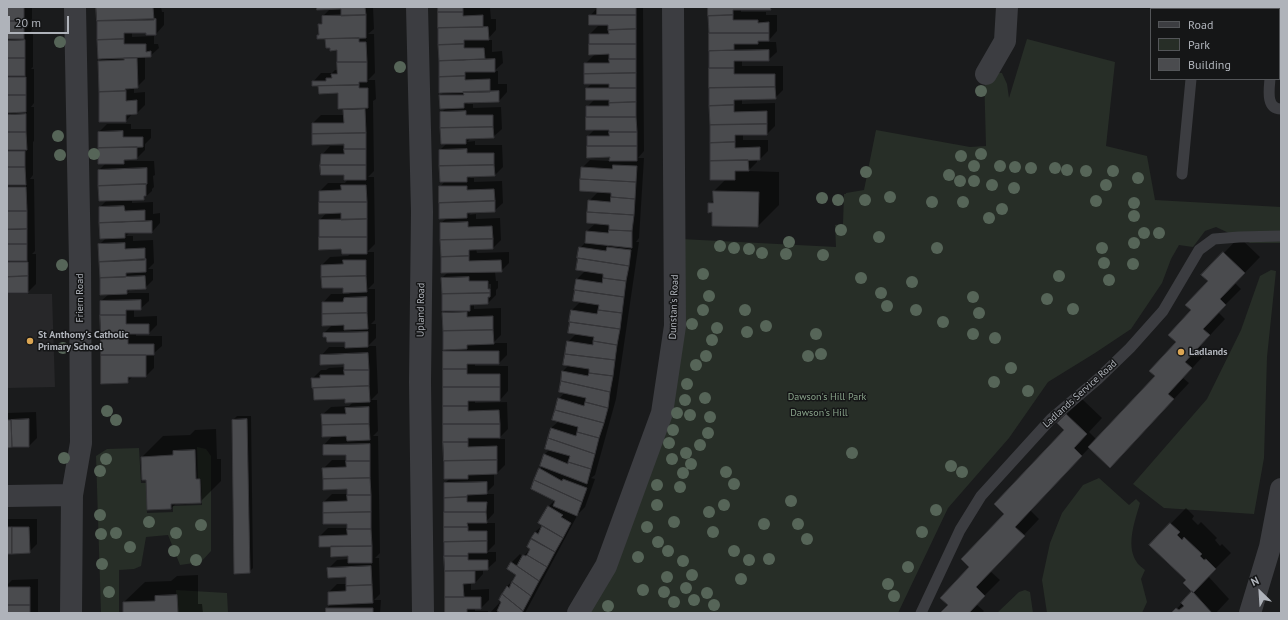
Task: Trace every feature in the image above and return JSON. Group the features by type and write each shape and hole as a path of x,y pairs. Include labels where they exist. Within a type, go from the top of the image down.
{"street":[{"name":"Friern Road","path":"71,613 72,495 81,443 80,264 75,7"},
{"name":"Upland Road","path":"417,7 422,212 420,382 423,613"},
{"name":"Dunstan's Road","path":"578,613 606,566 662,413 675,326 673,7"},
{"path":"986,74 1005,41 1007,7"},
{"path":"1250,613 1270,547 1281,489"},
{"path":"7,496 72,495"}],"lane":[{"path":"1182,174 1191,80"},
{"path":"1270,80 1270,100 1272,106 1277,109 1281,109"},
{"name":"Ladlands Service Road","path":"921,613 960,530 981,496 1051,418 1098,379 1130,348 1163,311 1199,250 1214,239 1281,236"}],"shaded area":[{"name":"St Anthony's Catholic Primary School","path":"7,294 52,294 55,387 7,388"}],"green space":[{"name":"Dawson's Hill","path":"1027,39 1115,62 1106,146 1147,156 1155,200 1281,207 1281,243 1250,243 1216,227 1205,231 1193,247 1179,245 1171,259 1162,283 1131,329 1048,382 1009,438 948,508 898,613 574,613 600,564 655,415 681,239 836,247 835,225 843,224 844,194 864,190 876,130 970,147 986,146 984,73 1002,73 1007,84 1009,98"},
{"path":"1271,270 1276,271 1267,357 1264,458 1254,514 1164,508 1133,484 1207,399 1241,330 1260,276"},
{"path":"197,447 206,449 211,456 211,551 201,562 180,565 168,535 146,537 141,566 134,569 119,570 119,613 101,613 96,456 107,449 139,448 141,483 146,483 147,513 173,512 173,506 202,505 201,479 198,479"},
{"path":"1099,478 1129,505 1136,499 1140,503 1132,532 1132,547 1136,561 1145,570 1141,579 1147,602 1142,613 1047,613 1042,580 1050,543 1062,513 1083,485"},
{"path":"176,590 227,593 228,613 177,613"},
{"path":"1025,590 1030,592 1033,613 997,613 1019,592"}],"building":[{"path":"7,7 24,7 24,21 7,21"},
{"path":"96,7 153,7 154,20 97,21"},
{"path":"317,7 365,7 366,15 341,16 341,9 317,10"},
{"path":"438,7 463,7 463,12 438,12"},
{"path":"597,7 636,7 636,15 597,15"},
{"path":"708,7 770,7 771,10 733,10 733,15 708,16"},
{"path":"438,12 463,12 463,16 483,15 483,27 438,28"},
{"path":"366,15 366,38 317,39 317,35 319,35 318,24 322,24 322,16"},
{"path":"589,15 636,15 636,29 608,30 608,25 589,25"},
{"path":"733,15 733,20 758,20 758,23 769,22 769,33 709,33 708,16"},
{"path":"156,19 156,35 146,35 146,33 124,33 124,39 97,40 97,21"},
{"path":"7,21 24,21 24,39 7,39"},
{"path":"488,27 489,40 464,40 464,44 438,45 438,28"},
{"path":"636,29 636,44 589,44 589,34 609,34 608,30"},
{"path":"709,33 769,33 769,41 758,41 758,44 734,44 734,50 709,51"},
{"path":"359,38 359,42 366,42 367,62 337,62 337,50 330,51 330,48 326,48 325,39"},
{"path":"124,39 124,44 146,44 146,52 151,51 151,57 98,59 97,40"},
{"path":"25,40 25,58 7,58 7,41"},
{"path":"464,44 464,48 484,48 485,59 439,61 438,45"},
{"path":"589,44 636,44 636,59 609,59 609,54 589,55"},
{"path":"769,50 769,61 734,61 734,68 709,68 709,51"},
{"path":"7,58 25,58 25,76 7,76"},
{"path":"124,58 137,58 138,88 125,89 126,91 99,92 98,61 124,60"},
{"path":"495,59 495,72 465,72 465,76 439,77 439,61"},
{"path":"609,59 636,59 636,73 584,74 584,63 609,63"},
{"path":"337,62 367,62 367,82 359,82 359,85 312,86 312,81 326,81 326,78 332,78 331,74 337,74"},
{"path":"709,68 734,68 734,74 775,74 775,87 709,88"},
{"path":"636,73 636,88 609,88 609,84 584,84 584,74"},
{"path":"465,76 465,80 490,79 490,92 439,93 439,77"},
{"path":"7,77 26,77 26,95 7,95"},
{"path":"359,85 359,88 368,88 368,108 338,109 338,93 319,94 318,86"},
{"path":"775,87 776,99 734,100 734,105 709,106 709,88"},
{"path":"586,88 636,88 636,102 609,103 609,100 586,100"},
{"path":"126,91 126,101 137,100 137,114 126,115 126,122 99,122 99,92"},
{"path":"499,91 499,102 464,103 464,108 440,109 439,95 464,95 463,92"},
{"path":"7,95 26,95 26,112 7,113"},
{"path":"636,102 636,117 586,117 586,106 609,106 609,103"},
{"path":"734,105 734,112 767,111 767,124 710,125 709,106"},
{"path":"365,109 366,133 312,134 312,123 344,123 343,110"},
{"path":"466,111 466,115 493,115 493,127 440,128 440,112"},
{"path":"26,114 26,132 7,132 7,115"},
{"path":"586,117 636,117 637,132 586,130"},
{"path":"767,124 767,135 735,135 735,142 710,143 710,125"},
{"path":"493,127 494,138 466,139 466,144 441,144 440,128"},
{"path":"123,131 123,137 143,137 143,147 98,148 98,132"},
{"path":"7,132 26,132 27,150 7,150"},
{"path":"609,132 637,132 637,146 587,146 587,136 609,136"},
{"path":"366,133 366,149 344,149 344,144 312,145 312,134"},
{"path":"735,142 735,148 760,147 760,160 710,161 710,143"},
{"path":"587,146 637,146 637,161 609,161 610,157 587,158"},
{"path":"137,147 137,159 124,160 124,164 98,164 98,148"},
{"path":"344,149 366,149 366,165 320,165 321,154 344,154"},
{"path":"467,149 467,153 494,153 494,165 439,166 439,150"},
{"path":"7,151 25,151 25,167 7,167"},
{"path":"748,160 749,171 735,171 735,180 710,180 710,161"},
{"path":"320,165 366,165 366,180 344,180 344,175 321,175"},
{"path":"494,165 495,176 467,177 467,182 440,182 439,166"},
{"path":"613,165 637,166 636,182 580,179 581,167 612,169"},
{"path":"7,167 25,167 26,185 7,185"},
{"path":"147,168 147,184 98,186 98,170"},
{"path":"580,179 636,182 635,199 611,197 611,193 580,191"},
{"path":"146,184 146,196 144,196 144,200 99,201 98,186"},
{"path":"341,185 366,185 367,202 319,202 319,191 341,190"},
{"path":"439,186 467,186 467,190 494,189 495,201 439,203"},
{"path":"7,187 26,187 27,211 7,211"},
{"path":"713,191 759,192 758,227 712,226 712,212 708,213 708,203 713,203"},
{"path":"611,197 635,199 634,215 587,212 588,200 610,202"},
{"path":"495,201 495,212 467,213 467,218 439,219 439,203"},
{"path":"319,202 367,202 367,219 341,220 341,213 319,214"},
{"path":"124,206 125,211 145,210 145,221 99,223 99,207"},
{"path":"7,211 27,211 27,229 7,229"},
{"path":"587,212 634,215 632,231 609,230 609,225 587,223"},
{"path":"367,219 367,237 319,237 319,220"},
{"path":"152,221 152,233 125,233 125,238 100,239 99,223"},
{"path":"468,222 468,227 492,226 493,239 440,240 440,223"},
{"path":"27,229 27,244 7,244 7,230"},
{"path":"609,230 632,231 632,248 585,243 586,231 608,233"},
{"path":"319,237 367,237 367,254 342,254 341,249 319,250"},
{"path":"493,239 493,249 469,250 469,256 441,257 440,240"},
{"path":"125,243 125,249 145,248 145,260 99,262 98,244"},
{"path":"7,244 27,244 27,261 7,261"},
{"path":"579,247 606,251 607,247 631,250 629,266 577,258"},
{"name":"Ladlands","path":"1223,252 1245,273 1220,299 1226,305 1203,329 1210,335 1185,362 1192,368 1168,394 1174,399 1110,468 1088,447 1155,376 1149,371 1176,342 1168,335 1191,310 1185,305 1208,281 1201,275"},
{"path":"469,256 469,261 501,260 502,272 441,273 441,257"},
{"path":"578,258 629,266 626,281 603,278 603,274 576,270"},
{"path":"146,259 146,272 126,273 126,277 100,278 99,262"},
{"path":"343,260 366,260 366,276 321,277 321,265 343,264"},
{"path":"7,262 28,262 28,276 7,277"},
{"path":"28,276 28,293 7,293 7,277"},
{"path":"145,276 146,289 127,290 127,294 100,295 100,278"},
{"path":"366,276 367,292 343,293 343,288 322,288 321,277"},
{"path":"469,277 469,281 488,281 488,289 490,289 490,293 442,294 441,278"},
{"path":"603,278 626,281 624,297 574,290 576,279 602,283"},
{"path":"575,290 624,297 622,313 598,310 599,305 573,301"},
{"path":"490,293 490,297 488,297 488,304 470,305 470,311 442,311 442,294"},
{"path":"367,297 367,313 322,314 322,302 343,302 344,298"},
{"path":"141,300 141,310 126,310 126,315 100,315 100,301"},
{"path":"571,310 597,314 598,310 622,313 620,329 569,322"},
{"path":"467,312 467,317 493,316 493,330 443,331 442,313"},
{"path":"367,313 368,329 344,330 344,325 322,326 322,314"},
{"path":"100,315 126,315 126,324 149,324 149,334 101,334"},
{"path":"570,322 620,329 617,345 593,341 594,337 568,333"},
{"path":"493,330 494,344 467,345 467,349 443,350 443,331"},
{"path":"368,332 368,347 345,348 345,342 327,342 326,337 323,337 323,333"},
{"path":"101,338 128,338 128,344 154,344 154,355 101,355"},
{"path":"567,341 593,345 593,341 617,345 615,360 565,354"},
{"path":"443,351 499,351 499,364 467,364 467,369 443,369"},
{"path":"368,353 369,370 344,370 344,364 320,365 320,355"},
{"path":"565,354 615,360 613,376 589,373 589,369 563,365"},
{"path":"101,355 146,355 146,377 128,377 128,383 101,384"},
{"path":"443,369 467,369 467,374 500,374 500,387 443,387"},
{"path":"344,370 369,370 369,386 312,388 311,378 320,378 320,375 344,375"},
{"path":"562,371 588,376 589,373 613,376 610,392 561,381"},
{"path":"561,381 610,392 608,408 585,402 586,398 559,392"},
{"path":"369,386 370,402 345,403 345,399 314,400 313,388"},
{"path":"443,387 500,387 500,401 468,401 468,406 443,406"},
{"path":"558,398 584,406 585,402 608,408 604,423 555,410"},
{"path":"443,406 468,406 468,411 499,410 500,424 443,424"},
{"path":"369,407 369,424 322,425 321,414 346,414 345,408"},
{"path":"555,410 604,423 599,438 577,432 578,427 552,420"},
{"path":"1066,414 1087,434 1074,448 1082,456 1015,527 1025,536 976,587 985,596 969,613 940,613 948,605 940,598 969,567 961,559 1004,514 994,504 1064,430 1057,423"},
{"path":"29,419 29,447 12,447 11,420"},
{"path":"247,419 250,573 234,574 232,420"},
{"path":"7,420 11,420 12,447 7,448"},
{"path":"369,424 370,440 347,441 346,436 322,437 322,425"},
{"path":"443,424 500,424 500,438 468,438 468,442 443,442"},
{"path":"551,428 576,436 577,432 599,438 595,454 548,438"},
{"path":"548,438 595,454 591,469 568,462 570,456 545,449"},
{"path":"443,442 468,442 468,447 497,446 497,460 444,461"},
{"path":"370,444 370,461 346,461 346,455 323,455 323,445"},
{"path":"195,450 196,479 200,479 201,503 171,504 171,509 147,510 146,480 142,480 141,457 173,455 173,451"},
{"path":"544,454 568,464 568,462 591,469 587,484 540,466"},
{"path":"497,460 497,474 468,475 468,479 444,479 444,461"},
{"path":"346,461 370,461 370,478 323,479 322,468 346,467"},
{"path":"539,468 562,481 563,479 587,488 582,502 534,480"},
{"path":"370,478 371,495 347,495 347,489 323,490 323,479"},
{"path":"534,480 582,502 577,516 553,506 555,501 531,489"},
{"path":"487,482 487,494 444,498 444,483"},
{"path":"347,495 371,495 371,512 323,513 323,502 347,501"},
{"path":"467,497 467,502 487,502 486,512 444,512 444,498"},
{"path":"548,506 563,515 561,517 571,523 563,538 538,523"},
{"path":"371,512 371,529 347,529 347,524 323,524 323,513"},
{"path":"444,512 486,512 487,523 467,523 468,527 444,527"},
{"path":"1170,523 1180,532 1177,535 1182,540 1184,537 1202,554 1200,556 1204,560 1206,559 1216,569 1193,593 1183,583 1186,580 1149,545"},
{"path":"542,526 563,538 555,552 531,538 535,532 538,534"},
{"path":"7,527 12,527 12,554 7,554"},
{"path":"12,527 29,527 30,553 12,554"},
{"path":"444,527 468,527 468,531 487,531 487,541 444,542"},
{"path":"347,529 371,529 372,546 319,547 319,536 347,535"},
{"path":"531,539 555,552 547,567 527,555 530,549 527,547"},
{"path":"487,541 487,553 468,553 468,556 444,556 444,542"},
{"path":"331,546 372,546 372,563 348,563 348,556 331,557"},
{"path":"523,555 527,555 547,567 539,581 517,566"},
{"path":"444,556 468,556 468,560 488,560 488,570 445,571"},
{"path":"511,562 539,581 531,596 512,582 516,575 507,569"},
{"path":"371,566 372,585 346,586 346,577 328,578 327,568"},
{"path":"445,571 475,571 475,583 463,584 464,597 445,597"},
{"path":"512,582 531,596 523,611 502,594 507,586 509,588"},
{"path":"372,585 373,603 328,605 328,592 346,591 346,586"},
{"path":"7,587 30,587 30,605 7,605"},
{"path":"1192,591 1212,613 1171,613 1176,608 1179,610 1184,606 1181,603"},
{"path":"502,594 523,611 522,613 500,613 497,611 501,602 499,600"},
{"path":"177,595 178,613 123,613 123,602 155,601 155,596"},
{"path":"445,597 481,597 481,609 467,609 467,613 445,613"},
{"path":"7,605 30,605 30,613 7,613"},
{"path":"326,608 373,608 373,613 326,613"}],"place":[{"name":"St Anthony's Catholic Primary School","path":"30,341"},
{"name":"Ladlands","path":"1181,352"}],"park label":[{"name":"Dawson's Hill Park","path":"827,397"}]}
